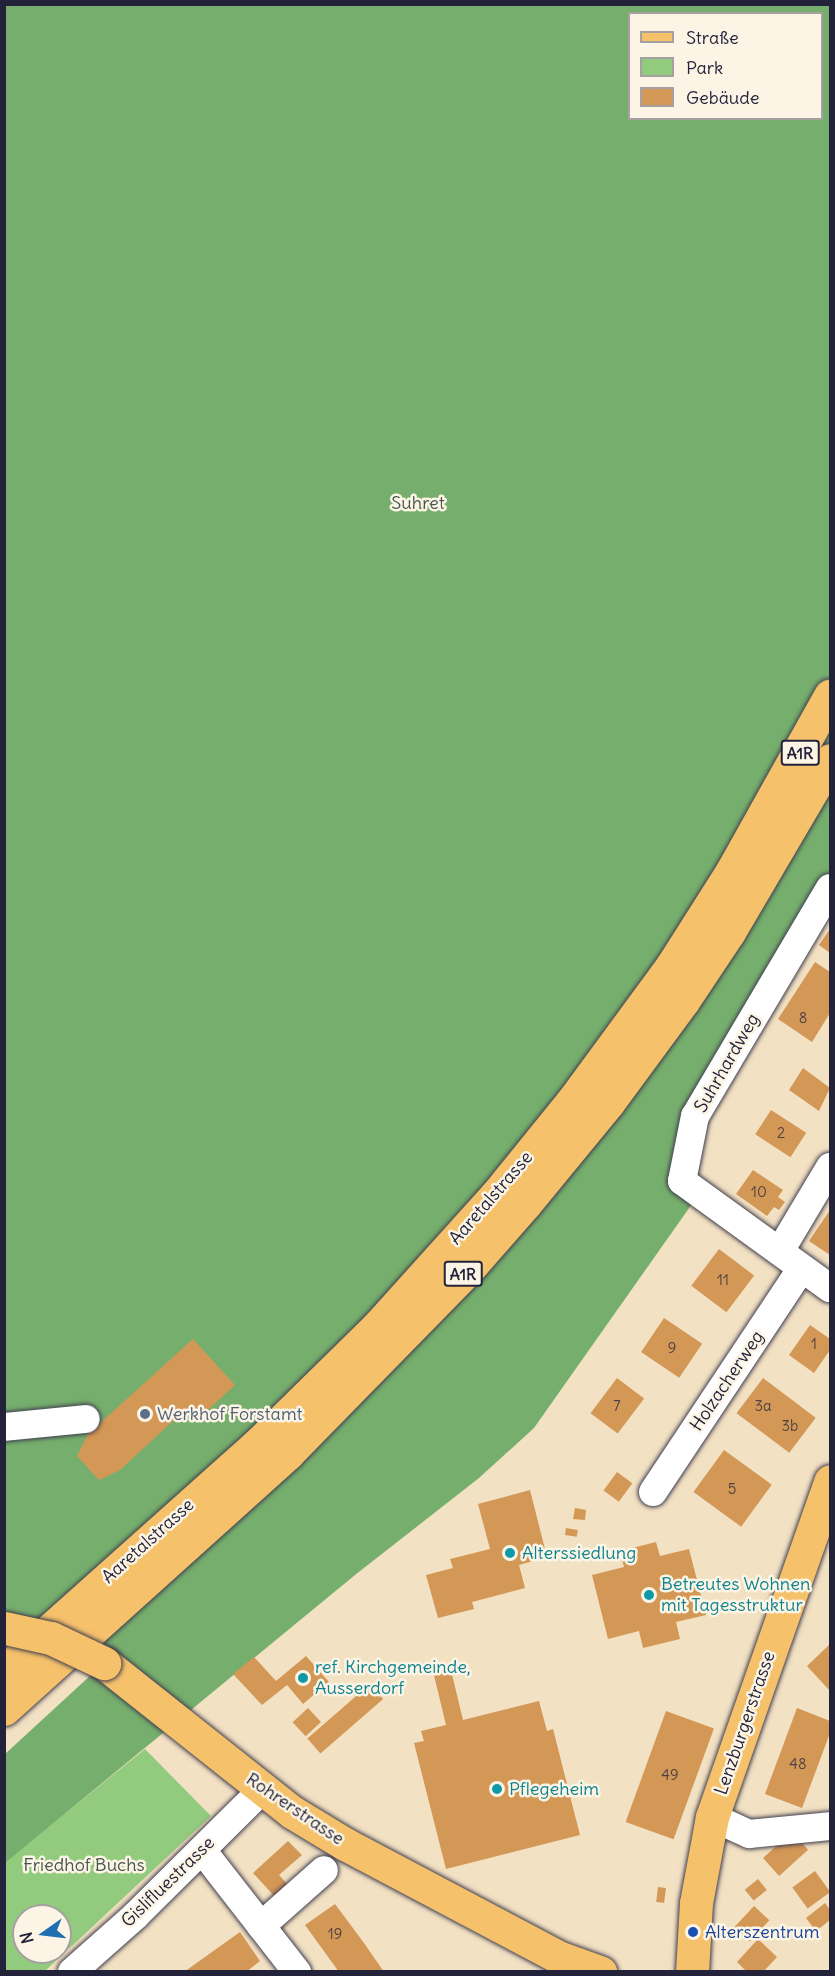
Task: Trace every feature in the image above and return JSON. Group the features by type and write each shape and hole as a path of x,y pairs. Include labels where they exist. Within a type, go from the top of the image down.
{"main road":[{"name":"Aaretalstrasse","path":"4,1671 257,1445 378,1326 497,1194 574,1099 673,964 732,871 831,696"},
{"name":"Aaretalstrasse","path":"4,1709 288,1453 467,1270 525,1204 608,1103 683,1001 729,932 831,760"},
{"name":"Lenzburgerstrasse","path":"692,1971 696,1903 712,1817 831,1481"},
{"name":"Rohrerstrasse","path":"5,1628 59,1641 104,1663 160,1704 262,1790 345,1844 558,1957 600,1971"}],"street":[{"name":"Suhrhardweg","path":"830,892 695,1116 682,1181 780,1251 801,1269 831,1288"},
{"path":"780,1251 831,1167"},
{"name":"Holzacherweg","path":"653,1492 801,1269"},
{"path":"4,1427 86,1419"},
{"name":"Gislifluestrasse","path":"72,1971 202,1850 262,1790"},
{"path":"712,1817 749,1834 830,1826"},
{"path":"202,1850 297,1971"},
{"path":"261,1926 324,1870"}],"green space":[{"name":"Suhret","path":"5,5 830,5 830,888 731,1053 682,1181 699,1194 534,1428 479,1478 355,1575 5,1863 5,1754 104,1663 5,1628"},
{"name":"Friedhof Buchs","path":"145,1749 211,1816 72,1946 72,1904 12,1904 12,1964 52,1964 45,1971 5,1971 4,1863"}],"building":[{"path":"830,929 830,953 819,945"},
{"path":"815,962 830,972 830,1013 812,1042 778,1019"},
{"path":"803,1068 830,1088 819,1111 789,1090"},
{"path":"771,1110 806,1133 790,1157 755,1134"},
{"path":"753,1170 783,1190 778,1197 785,1202 779,1210 774,1207 767,1216 736,1194"},
{"path":"830,1210 830,1255 809,1241"},
{"path":"719,1249 754,1275 726,1312 691,1286"},
{"path":"664,1318 702,1344 679,1378 641,1352"},
{"path":"810,1325 830,1339 830,1350 814,1373 789,1355"},
{"name":"Werkhof Forstamt","path":"193,1339 235,1385 197,1420 186,1409 120,1470 99,1480 77,1456 88,1434"},
{"path":"617,1378 644,1398 618,1434 591,1413"},
{"path":"763,1378 816,1418 789,1453 737,1413"},
{"path":"724,1450 772,1485 741,1527 693,1492"},
{"path":"617,1472 632,1483 619,1502 603,1491"},
{"name":"Alterssiedlung","path":"530,1490 547,1557 519,1565 525,1588 472,1602 474,1609 438,1618 426,1575 453,1568 450,1559 490,1549 478,1504"},
{"path":"575,1508 586,1510 585,1520 573,1519"},
{"path":"566,1528 578,1530 577,1537 565,1535"},
{"name":"Betreutes Wohnen mit Tagesstruktur","path":"656,1542 660,1556 689,1549 706,1615 676,1622 680,1639 643,1648 639,1631 608,1639 592,1575 624,1567 620,1551"},
{"path":"829,1645 830,1647 830,1691 807,1666"},
{"name":"ref. Kirchgemeinde, Ausserdorf","path":"306,1656 329,1682 303,1704 287,1685 262,1705 233,1674 254,1657 276,1681"},
{"name":"Pflegeheim","path":"450,1666 463,1720 539,1701 547,1731 553,1729 580,1835 446,1869 414,1743 424,1741 421,1731 446,1725 433,1671"},
{"path":"370,1684 383,1699 320,1754 307,1738"},
{"path":"308,1708 321,1722 306,1736 293,1722"},
{"path":"797,1708 830,1721 830,1733 802,1808 765,1794"},
{"path":"666,1711 714,1728 674,1839 626,1822"},
{"path":"792,1832 808,1850 779,1876 763,1858"},
{"path":"288,1841 302,1855 279,1875 289,1886 276,1898 253,1873"},
{"path":"815,1871 830,1892 808,1908 792,1887"},
{"path":"758,1879 767,1890 754,1901 745,1890"},
{"path":"658,1887 666,1888 664,1903 656,1902"},
{"path":"825,1903 830,1910 830,1920 816,1931 806,1918"},
{"path":"335,1904 384,1972 339,1972 305,1925"},
{"path":"754,1906 769,1920 750,1942 734,1927"},
{"path":"240,1932 260,1961 246,1972 184,1972"},
{"path":"758,1939 777,1957 763,1972 747,1972 737,1962"}],"place":[{"name":"Werkhof Forstamt","path":"145,1414"},
{"name":"Alterssiedlung","path":"510,1553"},
{"name":"Betreutes Wohnen mit Tagesstruktur","path":"649,1595"},
{"name":"ref. Kirchgemeinde, Ausserdorf","path":"303,1678"},
{"name":"Pflegeheim","path":"497,1789"},
{"name":"Alterszentrum","path":"693,1932"}]}
